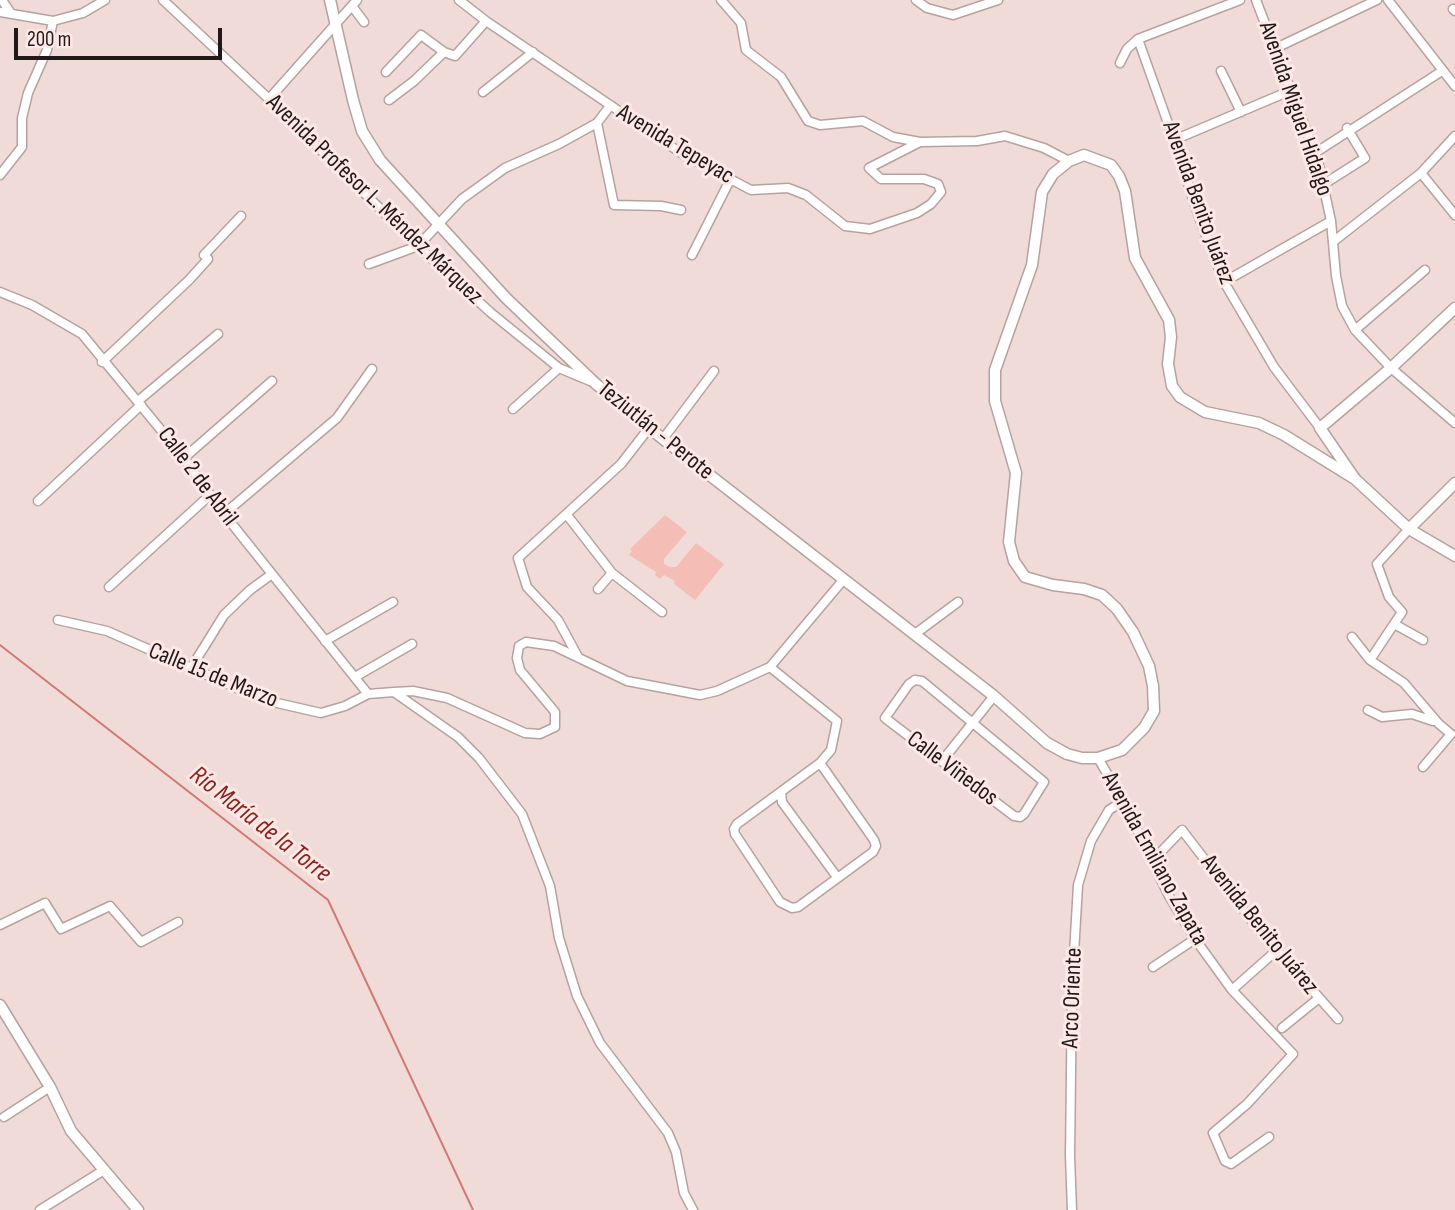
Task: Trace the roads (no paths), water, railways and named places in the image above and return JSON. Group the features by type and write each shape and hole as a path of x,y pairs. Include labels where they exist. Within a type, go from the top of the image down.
{"main road":[{"name":"Teziutlán - Perote","path":"330,0 352,100 362,131 380,160 506,298 596,383 649,428 994,696 1048,743 1067,754 1098,758"},
{"path":"1098,758 1122,750 1144,728 1154,711 1149,666 1133,632 1117,609 1102,595 1025,577 1014,561 1010,542 1016,473 995,401 995,370 1032,265 1042,192 1053,174 1069,161 1084,155 1111,165 1119,176 1125,191 1135,258 1169,320 1171,337 1168,365 1172,386 1180,397 1205,412 1259,423 1284,435 1355,479"},
{"path":"1320,428 1391,368 1455,308"},
{"name":"Avenida Benito Juárez","path":"1320,428 1355,479 1409,529 1455,556"},
{"path":"1409,529 1455,483"},
{"path":"0,1005 50,1087 71,1131 138,1210"}],"street":[{"path":"2,0 10,12"},
{"path":"0,12 53,21 83,13 105,0"},
{"name":"Avenida Profesor L. Méndez Márquez","path":"163,0 490,312 559,368 596,383"},
{"name":"Avenida Tepeyac","path":"459,0 681,153 751,190 788,188 806,195 845,226 870,229 917,213 932,204 941,192 937,184 925,179 881,179 869,169 878,162 900,155 920,142 976,141 1005,136 1044,148 1069,161"},
{"path":"721,0 741,23 746,50 781,77 808,121 820,125 863,121 893,137 920,142"},
{"path":"916,0 927,8 953,15 998,0"},
{"path":"971,0 977,8"},
{"path":"1120,63 1126,49 1138,39 1240,0"},
{"name":"Avenida Miguel Hidalgo","path":"1256,0 1292,90 1324,183 1342,306 1355,330 1391,368 1455,424"},
{"path":"1276,48 1377,0"},
{"path":"1388,0 1455,86"},
{"path":"269,99 355,3 364,22"},
{"path":"386,72 421,35 443,52 455,56 486,20"},
{"path":"0,175 22,148 22,118 28,93 47,50 53,21"},
{"name":"Avenida Benito Juárez","path":"1138,39 1224,282 1274,367 1320,428"},
{"path":"389,100 414,81 443,52"},
{"path":"483,92 533,52"},
{"path":"1315,152 1440,69"},
{"path":"1221,71 1241,112"},
{"path":"1174,140 1292,90"},
{"path":"369,264 418,246 462,199 505,169 559,145 597,123 610,106"},
{"path":"597,123 614,205 661,206 681,210"},
{"path":"1324,183 1364,157 1347,130"},
{"path":"1334,241 1421,173 1455,136"},
{"path":"1421,173 1455,215"},
{"path":"692,255 730,180"},
{"path":"102,362 189,280 208,259 204,255 241,216"},
{"path":"1224,282 1331,221"},
{"path":"1355,330 1425,270"},
{"name":"Calle 2 de Abril","path":"0,292 66,323 82,334 102,362 184,458 224,514 368,694"},
{"path":"38,501 139,403 218,334"},
{"path":"513,409 559,368"},
{"path":"224,514 337,418 372,369"},
{"path":"663,439 714,371"},
{"path":"184,458 272,381"},
{"path":"578,657 558,620 527,587 518,558 621,464 649,428"},
{"path":"109,587 210,495"},
{"path":"567,515 612,573 662,612"},
{"path":"1370,660 1396,625 1402,612 1389,597 1377,564 1409,529"},
{"path":"191,668 224,615 272,573"},
{"path":"598,589 612,573"},
{"path":"368,694 413,691 447,698 525,733 540,734 555,727 555,712 520,670 517,658 519,646 526,642 554,646 627,681 699,695 717,691 770,667 844,579"},
{"path":"325,641 393,602"},
{"path":"915,634 958,602"},
{"name":"Calle 15 de Marzo","path":"58,620 107,631 264,700 321,713 345,706 368,694"},
{"path":"1396,625 1423,640"},
{"path":"1352,637 1370,660 1404,683 1439,724"},
{"path":"355,677 412,644"},
{"path":"770,667 837,721 831,750 820,763 737,824 735,834 780,902 793,908 873,852 876,846 820,763"},
{"name":"Calle Viñedos","path":"915,680 922,681 972,722 1044,782 1020,817 1014,816 885,718 909,684 915,680"},
{"path":"394,692 458,737 480,758 522,814 550,886 559,939 577,996 600,1043 668,1133 676,1152 684,1193 693,1210"},
{"path":"943,761 994,696"},
{"path":"1368,710 1382,716 1412,714 1429,718 1451,734 1423,767"},
{"name":"Avenida Emiliano Zapata","path":"1098,758 1123,801 1169,897 1195,939 1232,990 1293,1054 1247,1104 1213,1133 1225,1161 1231,1164 1269,1137"},
{"path":"781,792 782,802 837,877"},
{"name":"Arco Oriente","path":"1072,1210 1072,988 1077,885 1091,841 1109,810 1123,801"},
{"name":"Avenida Benito Juárez","path":"1153,860 1182,830 1277,950 1338,1019"},
{"path":"0,925 45,903 61,929 110,906 141,942 178,922"},
{"path":"1153,967 1195,939"},
{"path":"1232,990 1277,950"},
{"path":"1282,1028 1319,998"},
{"path":"4,1117 50,1087"},
{"path":"40,1210 104,1170"}],"waterway":[{"name":"Río María de la Torre","path":"0,645 328,900 473,1210"}]}
